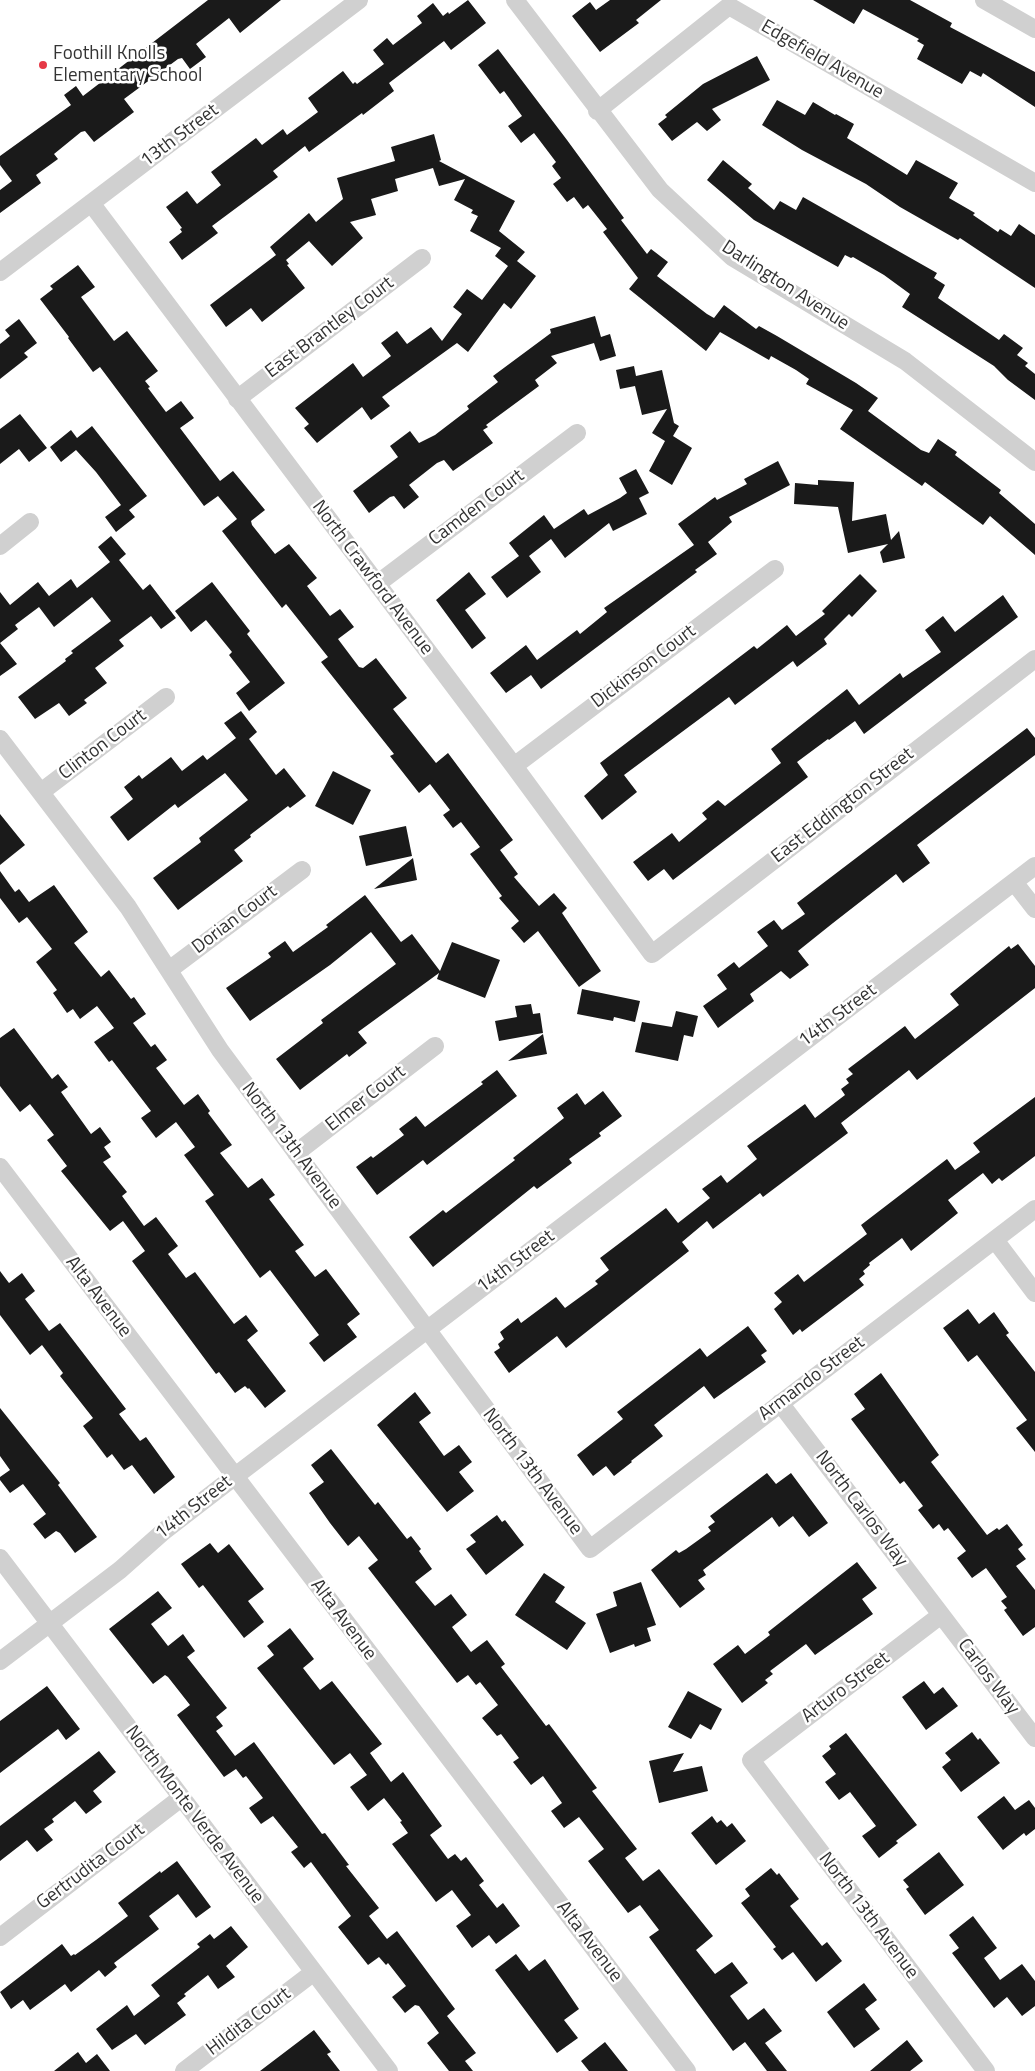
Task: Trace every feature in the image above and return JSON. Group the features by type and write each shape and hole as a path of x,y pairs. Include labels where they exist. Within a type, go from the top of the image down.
{"street":[{"name":"13th Street","path":"0,272 359,0"},
{"name":"Darlington Avenue","path":"515,0 597,110 660,190 732,257 905,361 1035,462"},
{"path":"984,0 1035,28"},
{"name":"Edgefield Avenue","path":"597,110 729,6 1035,183"},
{"name":"North Crawford Avenue","path":"91,203 514,766 652,954"},
{"name":"East Brantley Court","path":"237,399 422,258"},
{"name":"Camden Court","path":"377,584 577,433"},
{"path":"0,546 30,522"},
{"name":"Dickinson Court","path":"514,766 775,569"},
{"name":"East Eddington Street","path":"652,954 1035,659"},
{"name":"Clinton Court","path":"41,792 166,698"},
{"name":"North 13th Avenue","path":"0,739 128,906 220,1050 590,1549"},
{"name":"14th Street","path":"0,1661 120,1570 164,1531 234,1476 1035,866"},
{"name":"Dorian Court","path":"169,970 302,870"},
{"path":"1014,882 1035,909"},
{"name":"Elmer Court","path":"296,1153 435,1046"},
{"name":"Alta Avenue","path":"0,1167 687,2071"},
{"name":"Armando Street","path":"590,1549 1035,1209"},
{"path":"995,1240 1035,1293"},
{"name":"North Carlos Way","path":"780,1403 941,1615"},
{"name":"North Monte Verde Avenue","path":"0,1558 389,2071"},
{"name":"Carlos Way","path":"941,1615 1035,1738"},
{"name":"Arturo Street","path":"751,1760 941,1615"},
{"name":"North 13th Avenue","path":"751,1760 986,2071"},
{"name":"Gertrudita Court","path":"0,1936 181,1798"},
{"name":"Hildita Court","path":"184,2071 314,1972"}],"building":[{"path":"208,0 281,0 240,33 229,18 196,44 206,57 190,69 182,58 178,59 124,99 134,112 94,142 85,131 81,132 54,154 58,159 36,175 41,183 0,213 0,190 12,181 0,165 0,156 71,105 64,95 76,86 83,96"},
{"path":"468,0 486,23 451,50 444,41 389,83 394,91 363,115 362,113 309,152 305,146 273,171 278,177 212,226 218,233 182,260 169,242 182,232 180,229 182,228 166,207 187,191 197,204 221,185 211,172 256,138 262,145 283,129 287,135 318,112 308,98 343,71 353,84 355,82 357,84 384,64 373,50 387,38 393,45 422,23 417,16 433,3 443,16 448,12 449,14"},
{"path":"610,0 661,0 636,20 639,23 600,52 572,16 590,2 596,10"},
{"path":"813,0 910,0 952,23 950,27 1035,72 1035,107 983,73 981,77 970,71 962,84 917,59 924,45 917,41 919,39 863,9 854,24"},
{"path":"498,49 624,218 621,220 647,254 651,249 668,262 657,276 714,318 724,305 756,329 759,326 856,383 878,398 868,411 921,450 929,453 938,439 957,452 955,455 1001,490 999,493 1035,524 1035,555 990,516 983,525 925,482 922,486 840,429 853,410 806,384 809,379 796,370 771,356 769,360 720,332 706,351 629,289 638,278 603,232 607,229 588,205 583,209 574,197 567,202 553,184 561,178 552,166 556,162 534,133 521,143 508,126 522,116 504,91 500,94 478,65"},
{"path":"757,56 770,80 712,109 721,120 707,131 697,122 672,141 658,124 667,117 665,115 703,84"},
{"path":"777,100 805,115 813,102 836,114 854,124 847,138 907,175 916,160 958,183 949,198 975,213 973,215 998,232 1000,229 1011,236 1019,224 1035,235 1035,288 960,238 958,240 900,207 866,184 802,150 762,125"},
{"path":"434,134 441,160 439,161 515,201 499,231 525,252 517,261 536,276 511,309 504,303 468,352 457,343 382,397 390,406 371,420 362,407 317,443 304,428 309,424 295,408 353,363 363,377 391,356 381,343 397,331 407,344 431,327 442,341 462,314 453,307 467,289 482,300 508,266 495,256 501,248 470,231 478,216 471,213 473,210 454,200 465,179 439,186 433,168 395,179 398,191 371,199 376,215 350,222 363,238 332,266 309,241 286,260 289,264 287,265 305,288 262,322 251,308 226,327 210,305 276,255 270,247 309,213 316,222 343,199 337,178 395,161 391,147"},
{"path":"723,160 752,184 748,188 774,210 780,201 796,210 803,197 937,273 934,278 945,285 938,298 999,340 1004,334 1023,348 1017,355 1028,363 1025,366 1035,374 1035,400 1008,380 994,366 902,307 910,294 884,275 853,257 845,255 838,267 754,220 707,180"},
{"path":"78,265 95,287 81,297 114,341 127,331 158,371 145,381 166,412 181,401 194,418 180,428 220,481 233,471 265,510 251,521 252,525 275,554 289,544 317,578 307,586 330,616 340,609 354,627 338,639 359,667 363,668 376,658 407,698 393,709 436,763 448,753 513,840 500,850 518,874 514,877 539,906 554,893 567,908 562,913 601,971 579,987 538,931 524,943 511,928 519,921 499,898 502,896 470,854 480,847 461,822 453,828 443,815 450,810 430,784 419,793 390,756 394,754 321,662 328,657 286,604 282,608 222,531 237,519 218,496 204,506 100,367 93,372 40,299 53,289 50,286"},
{"path":"595,316 601,337 610,334 616,356 600,361 594,343 551,356 557,363 535,380 539,386 486,425 488,427 483,430 493,443 453,471 444,460 437,463 409,485 419,497 404,509 394,496 369,513 353,491 398,457 390,446 410,431 419,443 435,435 469,409 467,406 498,382 493,376 551,333 550,329"},
{"path":"19,319 37,343 24,353 28,357 0,379 0,344 10,336 5,330"},
{"path":"634,366 636,376 662,370 674,423 679,426 673,436 692,448 672,485 649,471 665,441 652,433 667,409 642,415 635,386 620,389 616,370"},
{"path":"20,414 47,448 29,462 19,449 0,464 0,429"},
{"path":"92,426 147,496 129,510 135,517 116,532 105,517 121,505 96,472 76,450 61,462 50,447 71,430 77,438"},
{"path":"778,461 790,485 729,517 732,522 708,542 717,554 695,570 697,572 541,689 531,675 506,693 490,673 526,645 537,660 577,630 580,634 607,612 604,608 694,545 678,524 715,497 717,500 747,484 744,479"},
{"path":"636,469 649,493 639,498 647,514 613,531 609,523 565,558 551,539 529,556 541,572 507,598 491,577 519,556 509,543 544,515 554,529 584,509 588,515 620,498 627,493 619,478"},
{"path":"818,480 854,482 852,521 886,514 891,540 899,531 905,558 883,563 880,552 888,544 848,553 838,507 794,504 795,483 818,485"},
{"path":"111,536 126,554 119,560 143,590 150,584 176,618 161,629 151,616 119,640 124,646 95,668 107,683 84,700 87,703 69,716 59,703 35,719 18,697 66,661 65,659 73,653 71,651 111,621 92,597 54,627 39,607 15,625 18,629 0,643 0,592 10,605 38,582 49,596 71,579 77,588 110,562 98,547"},
{"path":"469,572 486,594 465,610 486,638 472,649 436,600"},
{"path":"860,574 877,591 852,617 849,614 824,639 827,644 797,667 793,661 735,705 729,697 624,775 637,792 602,820 584,796 608,775 600,763 754,646 757,649 787,625 796,636 825,614 822,611"},
{"path":"212,582 250,631 247,634 285,683 249,711 236,693 250,682 229,655 232,652 206,620 191,632 175,611"},
{"path":"1003,595 1018,617 864,734 855,721 797,762 808,777 673,880 664,869 648,881 633,862 672,833 679,842 707,819 702,813 718,800 725,806 781,763 771,749 847,689 859,705 900,673 903,678 941,652 925,630 943,616 955,632"},
{"path":"0,643 17,664 0,676"},
{"path":"241,711 257,732 249,739 276,775 284,768 306,796 290,808 288,806 250,835 251,837 234,850 243,861 178,910 153,878 201,842 199,838 248,800 225,773 178,808 175,804 128,841 110,817 133,799 124,787 139,775 142,779 171,757 182,771 203,755 207,760 236,738 224,723"},
{"path":"1027,728 1035,738 1035,755 917,845 930,863 903,883 896,874 833,923 798,951 809,965 790,979 781,971 750,994 754,1001 718,1028 703,1006 727,989 717,975 734,962 739,968 768,946 757,932 774,920 782,930 805,914 797,903"},
{"path":"333,771 371,790 353,825 315,806"},
{"path":"0,814 25,845 0,865"},
{"path":"406,826 412,856 366,866 359,836"},
{"path":"413,858 417,880 374,889"},
{"path":"0,871 15,892 19,889 29,902 54,885 88,932 74,943 101,977 109,970 131,999 134,997 146,1014 133,1023 151,1047 155,1044 167,1060 156,1068 184,1105 198,1094 210,1111 208,1113 232,1145 220,1153 248,1188 262,1178 275,1195 269,1199 304,1245 295,1251 315,1277 326,1269 360,1314 347,1324 357,1337 324,1362 309,1343 319,1335 270,1270 260,1278 205,1201 214,1195 184,1155 195,1147 176,1122 156,1138 141,1118 151,1111 112,1060 109,1062 94,1042 114,1028 97,1006 80,1019 73,1009 67,1013 53,993 57,990 36,962 52,949 27,917 19,923 0,898"},
{"path":"365,895 401,942 412,934 440,971 452,942 500,960 485,998 437,979 439,973 358,1032 367,1043 349,1057 347,1054 300,1090 276,1059 323,1023 321,1020 396,964 371,932 330,965 250,1021 226,988 271,957 268,953 285,941 293,952 328,927 326,925"},
{"path":"1018,944 1035,966 1035,988 917,1080 909,1070 841,1123 848,1133 763,1197 760,1193 713,1229 707,1221 682,1242 689,1251 566,1348 557,1336 509,1373 494,1352 500,1348 498,1344 504,1339 500,1332 518,1318 521,1323 556,1297 565,1308 598,1284 595,1281 609,1270 600,1258 666,1208 678,1223 710,1198 702,1189 721,1175 727,1183 757,1159 747,1146 805,1104 815,1118 845,1095 841,1089 849,1083 846,1079 853,1074 848,1069 905,1026 915,1039 959,1005 950,994 1009,946 1011,949"},
{"path":"582,989 640,1001 635,1022 614,1017 613,1021 577,1014"},
{"path":"531,1004 533,1014 540,1013 543,1033 499,1041 495,1021 517,1017 515,1006"},
{"path":"676,1011 698,1016 693,1037 684,1035 678,1061 635,1052 642,1022 672,1027"},
{"path":"14,1028 52,1079 58,1074 68,1087 61,1092 91,1134 100,1127 111,1142 104,1147 111,1157 103,1162 127,1192 122,1196 144,1226 156,1217 178,1246 168,1254 186,1278 195,1272 234,1324 246,1315 258,1331 247,1340 286,1391 265,1408 249,1388 245,1386 235,1393 219,1372 216,1374 132,1261 145,1251 123,1221 110,1231 61,1171 67,1166 47,1140 54,1135 30,1104 20,1112 0,1086 0,1038"},
{"path":"543,1034 547,1054 508,1061"},
{"path":"497,1070 517,1096 427,1165 423,1160 377,1195 356,1167 371,1156 373,1158 404,1135 399,1129 416,1116 425,1127 483,1084 481,1082"},
{"path":"603,1091 622,1116 599,1133 601,1136 569,1159 572,1163 537,1189 534,1186 433,1267 409,1237 443,1210 446,1213 515,1160 513,1158 564,1118 557,1108 577,1093 585,1105"},
{"path":"1035,1097 1035,1156 1002,1181 999,1178 992,1184 983,1173 948,1200 958,1213 911,1251 902,1238 869,1263 870,1265 863,1271 865,1274 859,1279 864,1285 802,1332 800,1329 793,1335 774,1309 782,1302 774,1293 798,1274 804,1282 867,1234 861,1225 947,1159 955,1170 980,1152 973,1143"},
{"path":"0,1271 9,1283 22,1273 35,1291 25,1299 49,1331 60,1323 126,1409 119,1414 140,1441 146,1437 175,1477 154,1494 132,1465 124,1470 112,1454 107,1458 83,1426 93,1418 60,1376 63,1373 42,1345 30,1355 0,1315"},
{"path":"968,1309 979,1324 994,1312 1009,1333 1006,1335 1035,1372 1035,1452 1016,1428 1027,1420 977,1355 968,1362 943,1328"},
{"path":"748,1326 767,1351 761,1355 766,1362 714,1399 704,1386 654,1425 663,1436 632,1462 614,1476 606,1466 593,1476 577,1455 623,1419 617,1412 700,1348 707,1357"},
{"path":"881,1373 939,1455 931,1462 987,1535 1007,1524 1023,1545 1018,1549 1026,1559 1016,1566 1035,1590 1035,1627 1023,1636 1004,1610 1007,1608 1001,1601 1007,1597 986,1568 972,1578 957,1558 966,1551 948,1528 944,1531 939,1524 933,1529 918,1510 923,1506 904,1481 900,1484 851,1419 865,1409 854,1394"},
{"path":"415,1392 431,1413 419,1422 444,1456 459,1445 472,1462 459,1472 474,1491 447,1512 377,1425"},
{"path":"0,1408 60,1483 58,1485 97,1537 75,1553 60,1533 56,1531 45,1539 33,1524 46,1514 23,1484 10,1493 0,1480 0,1477 10,1470 0,1456"},
{"path":"331,1449 375,1505 378,1502 407,1539 411,1536 421,1549 419,1551 432,1569 415,1582 435,1606 451,1594 467,1615 452,1627 471,1652 487,1640 505,1664 501,1667 546,1726 549,1724 597,1788 592,1791 637,1849 625,1858 643,1881 659,1869 713,1936 696,1950 715,1974 732,1962 748,1983 730,1996 748,2020 764,2008 782,2031 765,2043 787,2071 767,2071 745,2042 733,2051 649,1937 659,1930 640,1905 628,1913 588,1861 604,1849 579,1817 564,1828 551,1811 562,1803 543,1776 531,1785 513,1762 519,1758 501,1734 497,1736 482,1718 498,1705 480,1682 476,1685 468,1675 457,1683 368,1568 378,1560 359,1536 348,1546 330,1523 309,1493 324,1482 311,1465"},
{"path":"767,1473 776,1484 791,1473 828,1523 809,1537 793,1516 779,1527 772,1517 703,1570 706,1575 698,1580 705,1589 680,1608 651,1570 676,1550 679,1553 711,1531 708,1527 715,1522 710,1516"},
{"path":"497,1515 502,1522 505,1520 524,1545 486,1575 466,1549 476,1542 470,1535"},
{"path":"210,1543 218,1553 229,1544 264,1589 248,1601 264,1622 244,1638 203,1585 199,1588 181,1564"},
{"path":"857,1562 877,1588 862,1599 873,1614 815,1655 806,1644 770,1671 773,1674 765,1680 768,1683 742,1703 713,1664 738,1645 745,1654 770,1635 768,1632"},
{"path":"544,1573 565,1587 555,1602 586,1623 567,1650 515,1615"},
{"path":"641,1582 656,1625 647,1628 651,1641 635,1647 634,1644 610,1653 596,1614 617,1606 613,1592"},
{"path":"158,1591 172,1608 151,1624 168,1646 183,1634 195,1651 187,1657 227,1708 216,1717 223,1726 216,1731 235,1756 254,1742 322,1834 325,1833 349,1865 346,1866 379,1908 369,1916 387,1939 397,1931 455,2009 447,2016 476,2053 465,2061 473,2071 449,2071 427,2043 439,2033 419,2006 415,2005 405,2013 392,1997 406,1986 388,1963 386,1965 379,1957 368,1965 338,1927 351,1916 311,1862 304,1868 291,1852 298,1847 273,1816 261,1824 249,1808 263,1798 246,1776 243,1778 236,1769 224,1777 177,1715 190,1705 165,1675 153,1684 109,1629"},
{"path":"290,1628 314,1659 303,1668 320,1690 332,1681 382,1744 370,1753 391,1782 403,1772 442,1826 430,1835 448,1859 455,1854 461,1861 466,1857 484,1881 479,1885 497,1908 503,1903 520,1926 496,1944 489,1935 472,1948 456,1926 471,1915 452,1890 436,1902 392,1844 408,1833 400,1822 402,1821 384,1798 368,1811 350,1787 367,1775 350,1753 334,1765 257,1668 274,1655 267,1646"},
{"path":"924,1681 934,1694 943,1687 958,1706 926,1730 902,1697"},
{"path":"47,1686 80,1729 66,1740 58,1729 0,1773 0,1721"},
{"path":"688,1691 722,1709 711,1730 700,1724 691,1739 668,1727"},
{"path":"972,1732 978,1740 980,1738 1000,1763 961,1792 942,1767 951,1760 945,1753"},
{"path":"846,1733 917,1825 896,1841 898,1843 879,1858 862,1836 876,1826 850,1792 839,1800 825,1782 836,1774 822,1756 831,1749 829,1746"},
{"path":"99,1751 116,1772 93,1791 102,1802 86,1814 75,1801 52,1819 54,1822 44,1829 53,1840 37,1852 27,1840 0,1861 0,1826"},
{"path":"684,1753 673,1772 702,1766 708,1791 659,1803 649,1761"},
{"path":"1004,1796 1015,1810 1029,1800 1035,1808 1035,1829 1026,1836 1024,1833 1003,1850 977,1817"},
{"path":"712,1816 717,1823 721,1820 727,1827 732,1823 746,1841 716,1865 691,1833"},
{"path":"939,1852 964,1885 925,1915 906,1889 909,1887 903,1880"},
{"path":"177,1861 211,1907 196,1918 178,1894 149,1916 159,1929 114,1963 117,1967 105,1977 99,1970 71,1992 65,1984 30,2010 23,2000 11,2009 0,1992 62,1944 71,1956 96,1940 128,1916 118,1903 160,1871 161,1873"},
{"path":"771,1868 777,1875 779,1873 799,1899 790,1906 822,1946 827,1942 842,1961 816,1982 793,1952 782,1960 773,1949 776,1947 741,1903 750,1896 745,1889"},
{"path":"973,1916 997,1948 984,1958 1000,1980 1022,1964 1035,1981 1035,2006 1022,2016 1007,1997 994,2008 952,1953 959,1948 949,1935"},
{"path":"231,1926 248,1947 226,1966 235,1977 218,1989 208,1975 184,1994 186,1996 177,2003 186,2015 145,2045 136,2034 112,2050 96,2029 127,2005 134,2016 160,1996 151,1985 200,1947 197,1944 210,1934 214,1939"},
{"path":"516,1954 529,1971 545,1959 579,2009 564,2020 578,2038 557,2053 495,1970"},
{"path":"864,1983 877,2000 865,2009 880,2029 854,2048 827,2012"},
{"path":"314,2030 331,2052 327,2054 340,2071 260,2071"},
{"path":"907,2040 923,2061 910,2071 870,2071"},
{"path":"605,2042 628,2071 589,2071 581,2061"},
{"path":"78,2052 86,2063 97,2054 110,2071 54,2071"}],"place":[{"name":"Foothill Knolls Elementary School","path":"43,65"}]}
